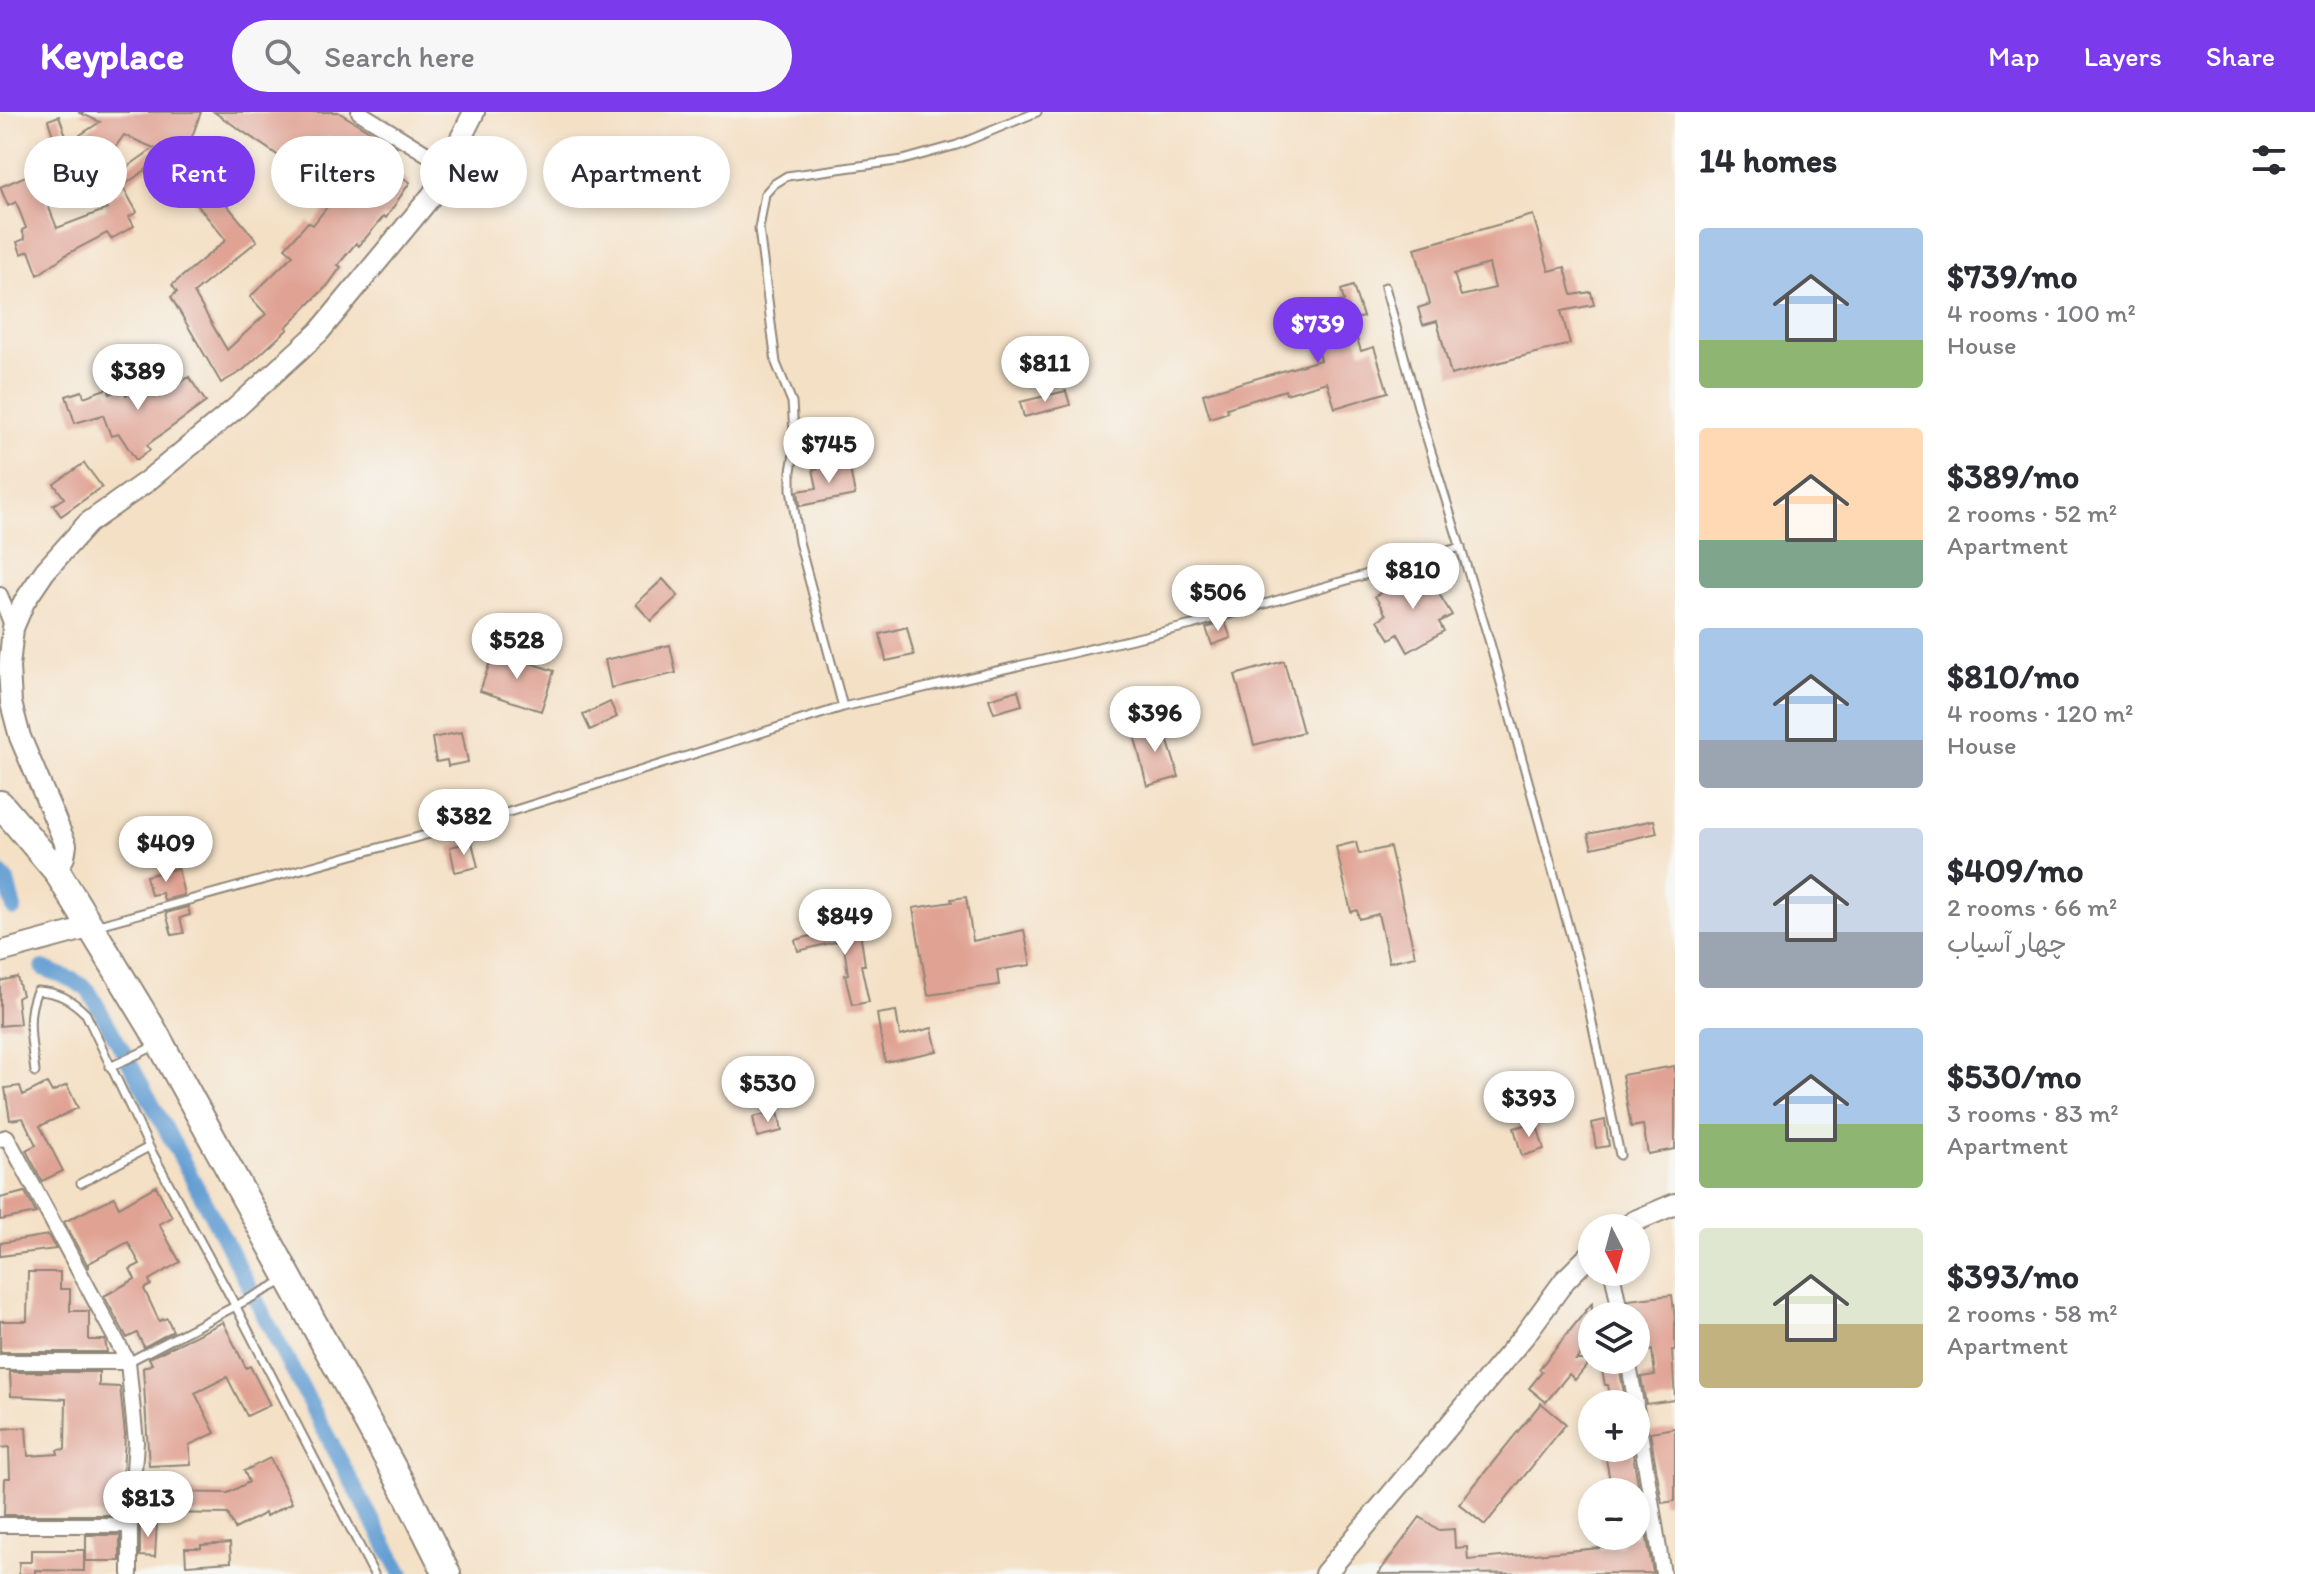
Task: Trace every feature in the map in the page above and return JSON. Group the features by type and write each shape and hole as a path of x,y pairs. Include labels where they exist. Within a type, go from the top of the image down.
{"highway":[{"path":"0,804 56,870 92,927 151,1048 288,1278 408,1496 447,1574"}],"street":[{"path":"359,112 420,150"},
{"path":"463,136 474,112"},
{"path":"56,870 64,857 66,845 6,697 13,628 24,602 45,571 88,523 146,482 236,408 319,332 422,208"},
{"path":"0,595 13,628"},
{"path":"0,952 92,927"},
{"path":"0,1139 7,1137 128,1362 136,1442 130,1574"},
{"path":"1650,1216 1675,1204"},
{"path":"1325,1574 1578,1267"},
{"path":"0,1362 128,1362"},
{"path":"1645,1462 1663,1574"},
{"path":"0,1525 130,1525"}],"lane":[{"path":"843,707 799,542 791,489 795,448 792,402 776,363 759,229 765,194 787,176 903,160 957,145 1037,112"},
{"path":"1385,287 1583,980 1620,1155"},
{"path":"92,927 509,812 843,707 1192,625 1461,547"},
{"path":"35,1072 31,1004 37,991 50,991 70,998 86,1014 149,1147 236,1304 374,1574"},
{"path":"110,1067 151,1048"},
{"path":"81,1183 149,1147"},
{"path":"128,1362 288,1278"}],"building":[{"path":"78,112 201,112 192,136 143,136 143,143 124,135 80,136 100,122"},
{"path":"214,112 338,112 378,136 271,136 271,151 255,140 255,136 249,136"},
{"path":"59,116 66,136 53,136 48,120"},
{"path":"143,156 143,172 127,183 127,167"},
{"path":"24,177 24,208 49,208 57,228 106,208 127,208 127,194 137,212 129,217 134,226 111,239 107,233 67,254 38,275 29,251 21,254 17,242 25,239 22,230 26,228 16,202 8,206 0,187"},
{"path":"200,208 230,208 257,241 194,293 227,350 266,314 250,297 293,255 285,248 308,222 313,225 326,208 393,208 359,246 356,243 338,265 341,267 328,285 286,327 288,329 242,371 221,383 171,297 177,292 172,285 226,240"},
{"path":"1533,215 1549,271 1565,267 1572,295 1591,292 1594,305 1561,311 1570,344 1451,375 1437,321 1423,325 1418,308 1430,304 1415,248","holes":["1489,264 1495,288 1461,296 1454,274"]},
{"path":"1353,286 1363,317 1351,320 1361,351 1374,347 1388,392 1335,408 1327,382 1286,394 1285,390 1227,408 1228,412 1210,418 1203,394 1320,360 1309,312 1344,301 1341,290"},
{"path":"189,377 206,402 147,445 150,450 136,460 119,434 111,436 103,415 75,423 66,396 82,391 84,397 108,388 110,394 123,387 126,395 149,380 160,397"},
{"path":"1066,391 1070,405 1024,417 1020,402"},
{"path":"84,463 102,487 61,516 53,505 64,498 54,484"},
{"path":"849,463 855,495 800,506 798,491 817,488 813,469"},
{"path":"1427,574 1452,615 1439,622 1444,631 1408,652 1398,634 1390,639 1378,620 1386,615 1375,596 1411,575 1414,581"},
{"path":"663,579 678,596 651,621 636,604"},
{"path":"1225,622 1231,638 1212,645 1206,628"},
{"path":"907,627 914,655 886,661 880,634"},
{"path":"670,645 676,673 611,688 605,660"},
{"path":"494,651 554,671 541,711 480,691"},
{"path":"1284,661 1303,732 1254,745 1235,675"},
{"path":"1018,690 1022,705 994,713 989,699"},
{"path":"610,702 617,717 590,730 583,715"},
{"path":"1162,722 1179,777 1147,786 1133,730"},
{"path":"462,732 468,762 448,766 447,760 436,762 432,738"},
{"path":"1654,820 1657,833 1592,848 1588,834"},
{"path":"472,842 478,867 455,872 450,847"},
{"path":"1356,842 1359,854 1390,847 1415,956 1389,962 1378,914 1359,919 1357,910 1351,912 1336,847"},
{"path":"178,868 184,895 164,900 162,893 151,895 146,876"},
{"path":"966,897 973,941 1024,930 1031,965 997,970 999,985 928,995 913,908"},
{"path":"188,907 190,915 180,918 184,933 172,935 166,913"},
{"path":"859,924 865,965 861,965 869,1002 852,1005 845,975 848,974 843,940 798,951 795,940"},
{"path":"17,977 22,995 17,998 20,1024 0,1026 0,981"},
{"path":"896,1011 900,1036 932,1028 937,1051 885,1062 877,1014"},
{"path":"1675,1066 1675,1149 1648,1154 1643,1125 1631,1127 1622,1075"},
{"path":"47,1083 52,1092 67,1085 78,1108 40,1126 63,1171 42,1181 26,1150 36,1145 23,1118 10,1120 5,1088 20,1086 23,1095"},
{"path":"778,1111 782,1131 757,1137 753,1117"},
{"path":"1605,1120 1609,1146 1596,1148 1592,1123"},
{"path":"1536,1122 1544,1149 1522,1156 1514,1128"},
{"path":"156,1186 172,1217 159,1224 180,1262 149,1280 151,1285 144,1289 159,1321 167,1318 173,1331 144,1347 137,1333 127,1338 104,1296 135,1279 130,1269 140,1264 128,1242 89,1263 89,1268 64,1222 114,1197 119,1207"},
{"path":"25,1192 36,1213 0,1220 0,1198"},
{"path":"48,1235 56,1249 0,1256 0,1243"},
{"path":"28,1272 60,1272 60,1289 70,1289 70,1311 89,1311 89,1340 105,1340 107,1352 0,1352 0,1321 27,1321"},
{"path":"1672,1295 1675,1400 1650,1403 1650,1390 1643,1390 1641,1377 1655,1375 1650,1350 1650,1302 1628,1300"},
{"path":"1578,1320 1576,1360 1580,1374 1575,1380 1569,1374 1546,1402 1529,1388 1542,1372 1539,1369"},
{"path":"223,1322 246,1368 250,1366 270,1405 247,1416 227,1377 195,1393 215,1433 189,1445 191,1464 149,1466 143,1368 152,1364 149,1358"},
{"path":"10,1372 99,1372 99,1386 120,1387 125,1435 121,1515 4,1515 5,1478 10,1478 9,1447 0,1448 0,1429 26,1427 28,1456 58,1454 57,1450 65,1449 66,1399 11,1396"},
{"path":"1603,1374 1621,1374 1623,1390 1609,1390"},
{"path":"1541,1403 1566,1424 1485,1525 1459,1504"},
{"path":"1675,1428 1675,1501 1662,1503 1650,1432"},
{"path":"270,1458 292,1503 266,1516 265,1513 235,1529 228,1514 157,1513 157,1492 228,1493 249,1482 244,1471"},
{"path":"1607,1462 1634,1462 1637,1478 1609,1478"},
{"path":"1420,1517 1439,1530 1454,1529 1455,1548 1467,1547 1468,1560 1578,1550 1649,1550 1653,1573 1378,1574"},
{"path":"140,1521 157,1522 155,1557 140,1556"},
{"path":"86,1535 120,1535 120,1561 86,1561"},
{"path":"230,1543 231,1562 186,1565 185,1548"},
{"path":"31,1550 84,1550 84,1571 35,1570 35,1574 19,1574 19,1562 31,1562"}],"waterway":[{"path":"0,873 7,881 14,909"},
{"path":"43,968 88,990 169,1135 402,1574"}]}
